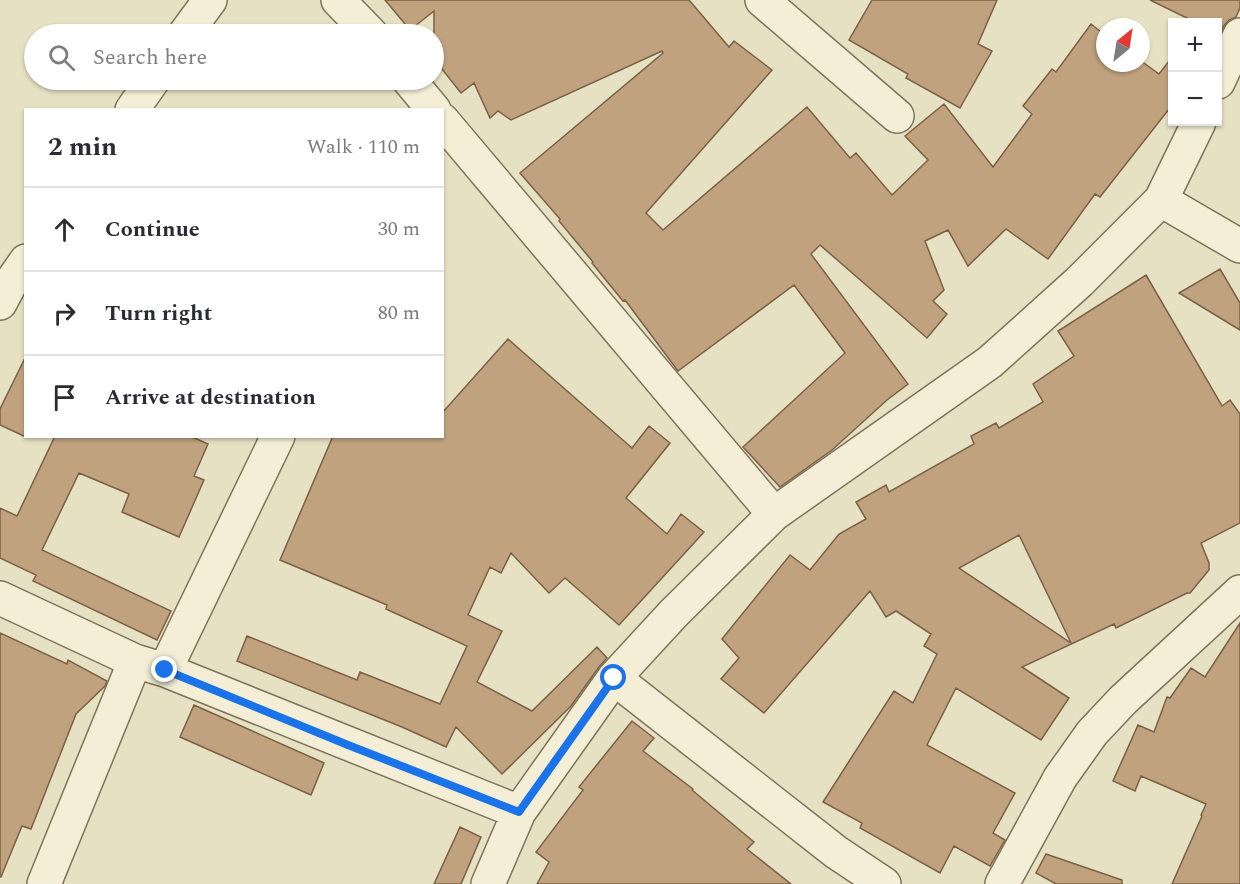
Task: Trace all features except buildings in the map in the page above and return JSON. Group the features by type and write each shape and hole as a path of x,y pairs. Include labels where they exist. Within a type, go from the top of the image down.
{"street":[{"path":"192,24 210,0"},
{"path":"338,0 361,24"},
{"path":"762,0 897,116"},
{"path":"1222,73 1240,35"},
{"path":"133,108 146,90"},
{"path":"417,90 432,108"},
{"path":"444,122 774,514"},
{"path":"489,884 519,812 614,678 674,613 774,514 990,362 1079,282 1161,200 1197,126"},
{"path":"1161,200 1240,246"},
{"path":"44,884 150,665 277,438"},
{"path":"1002,884 1060,778 1092,733 1123,700 1240,592"},
{"path":"0,598 150,665 519,812"},
{"path":"614,678 836,852 884,884"}],"route":[{"path":"165,670 519,812 614,678"}]}
